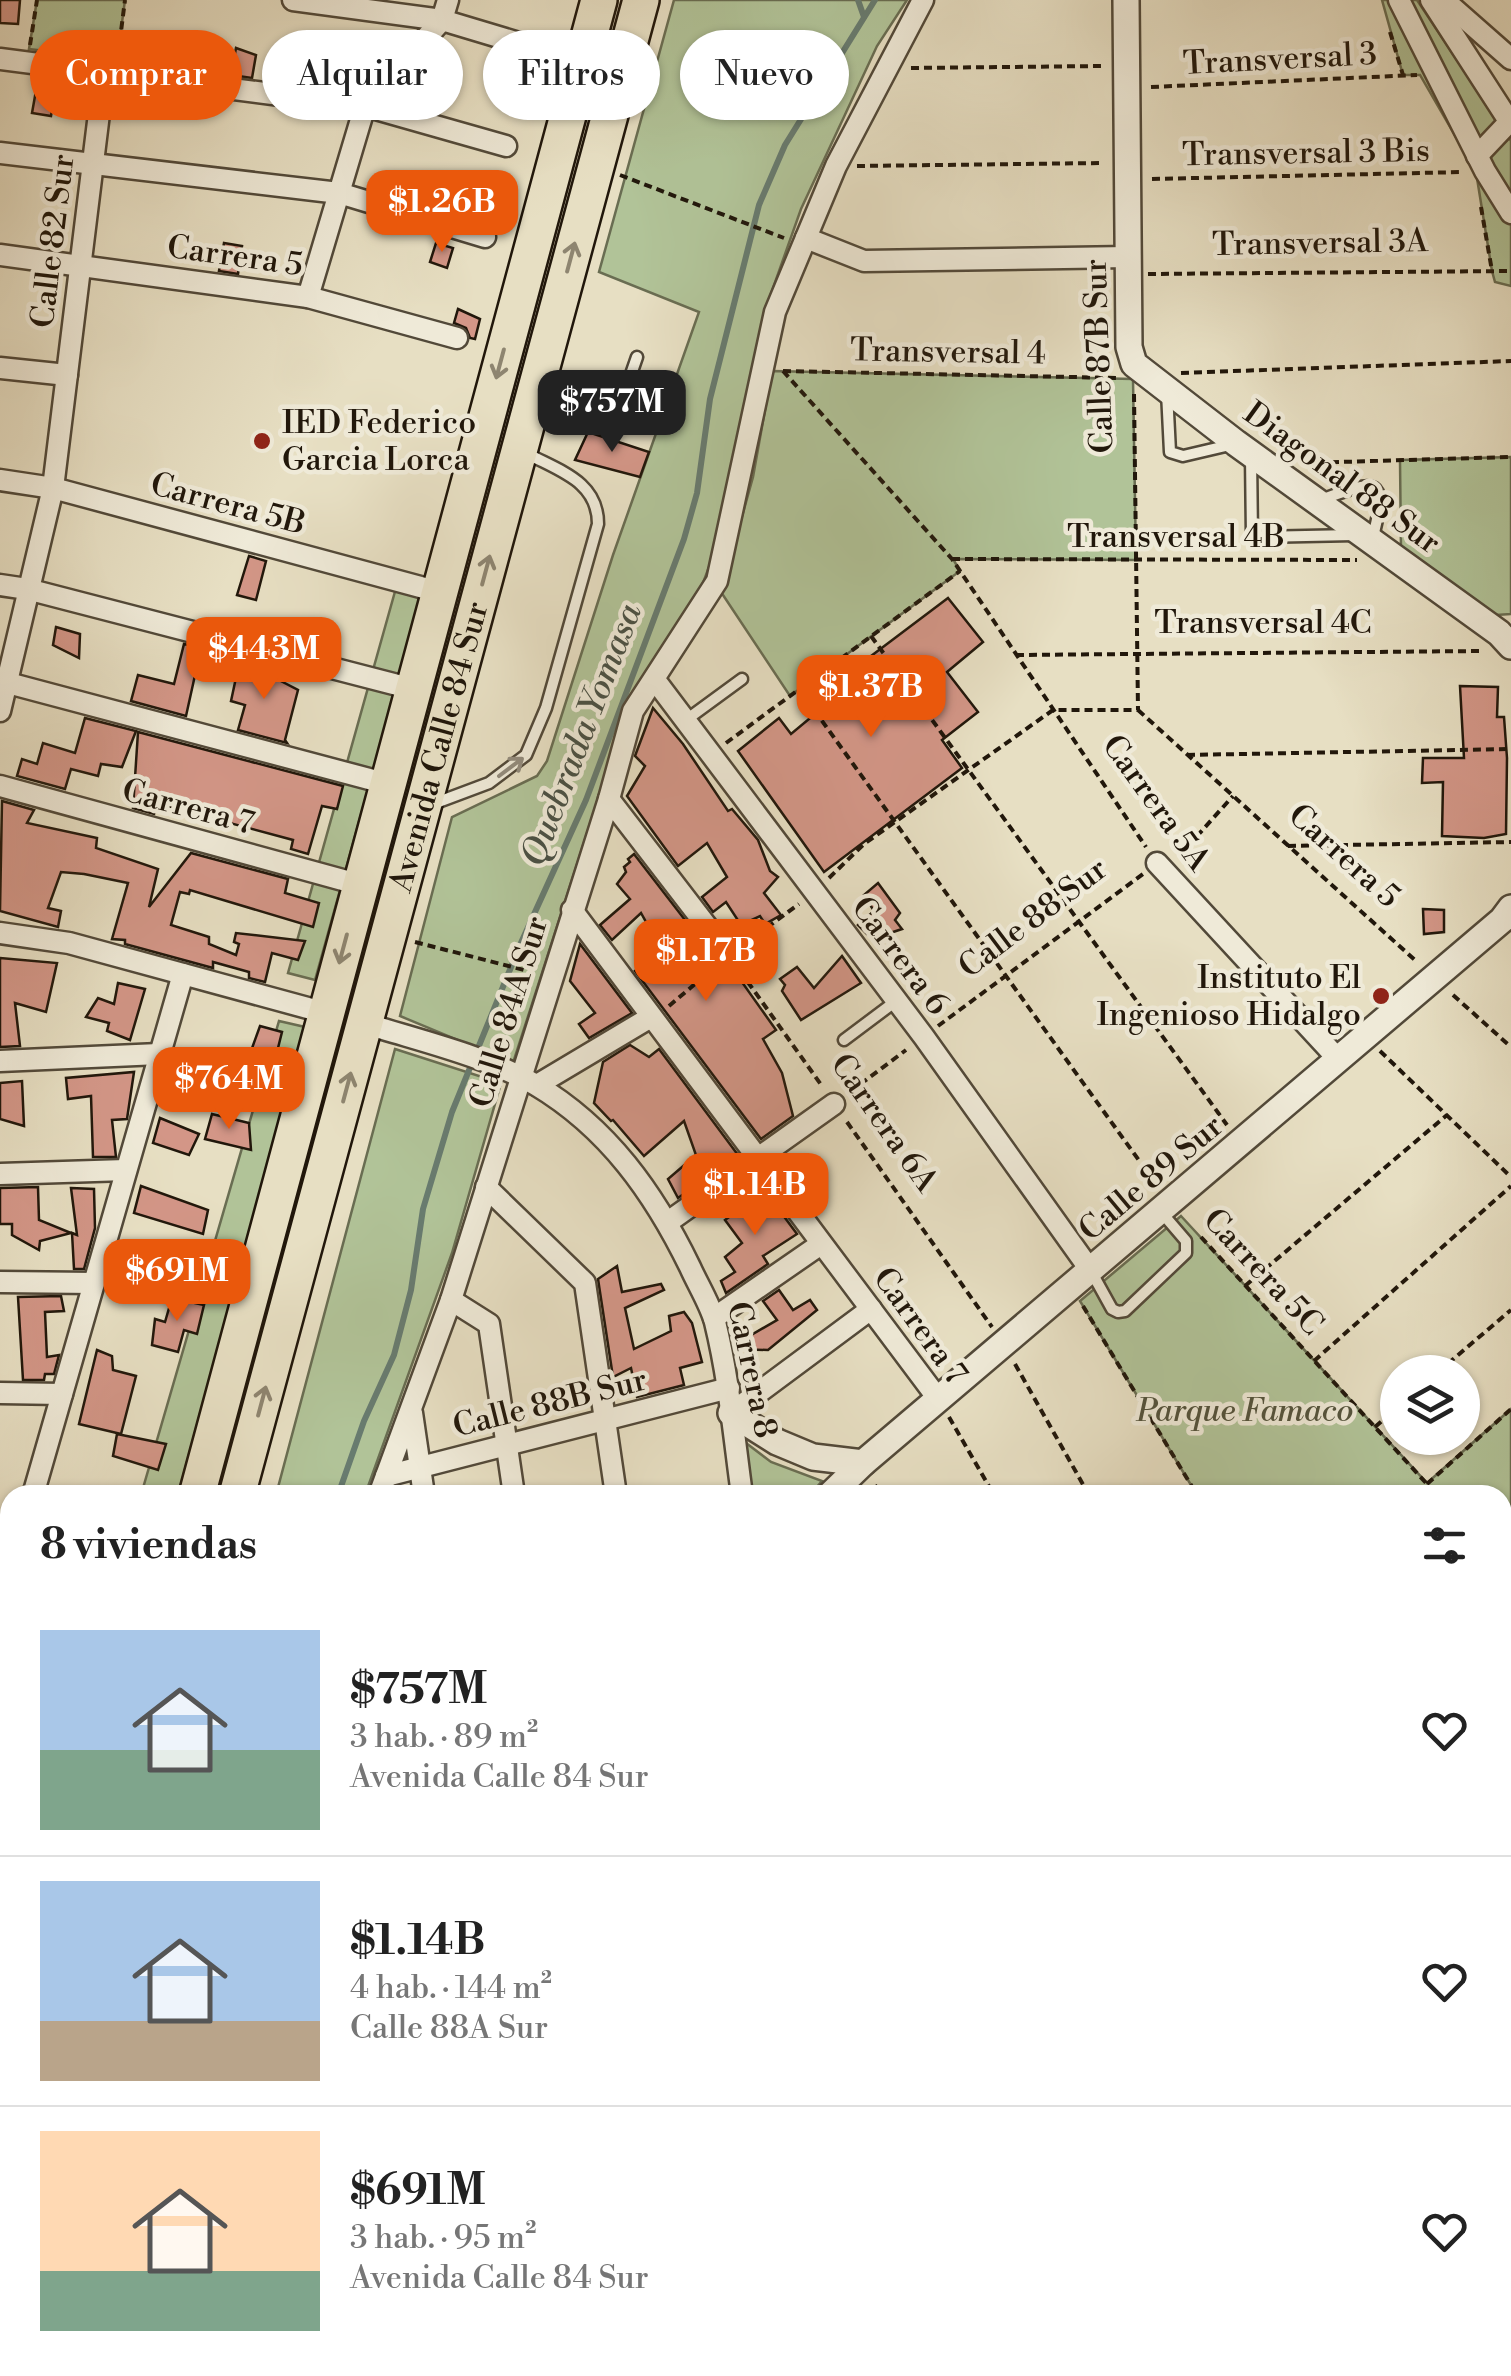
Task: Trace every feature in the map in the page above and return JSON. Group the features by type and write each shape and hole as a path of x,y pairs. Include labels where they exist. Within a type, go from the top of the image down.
{"highway":[{"name":"Avenida Calle 84 Sur","path":"591,30 600,0"},
{"name":"Avenida Calle 84 Sur","path":"240,1485 641,0"},
{"name":"Avenida Calle 84 Sur","path":"200,1485 566,120"}],"street":[{"path":"293,0 445,10 498,30"},
{"name":"Calle 84A Sur","path":"382,1485 451,1300 486,1187 528,1081 572,910 633,711 717,582 773,372 775,312 836,166 923,0"},
{"name":"Calle 87B Sur","path":"1126,0 1129,346 1145,376"},
{"path":"1399,0 1481,164 1511,213"},
{"path":"1431,0 1510,122 1481,164"},
{"path":"1444,0 1511,60"},
{"path":"428,30 445,10"},
{"path":"0,59 30,62"},
{"name":"Calle 82 Sur","path":"0,708 52,488 101,120"},
{"path":"308,296 361,120"},
{"path":"414,120 506,146"},
{"path":"0,153 339,193 485,237"},
{"path":"806,238 864,260 1128,266"},
{"name":"Carrera 5","path":"0,255 308,296 457,338"},
{"path":"0,368 66,375"},
{"name":"Diagonal 88 Sur","path":"1145,376 1400,560 1503,641"},
{"name":"Carrera 5B","path":"0,480 52,488 439,592"},
{"path":"0,585 413,688"},
{"name":"Carrera 6","path":"655,680 924,1037 1082,1279"},
{"path":"8,682 388,784"},
{"name":"Carrera 7","path":"0,786 360,885"},
{"path":"609,799 729,955"},
{"name":"Carrera 5A","path":"1157,863 1340,1060"},
{"name":"Calle 89 Sur","path":"840,1485 1366,1038 1511,908"},
{"name":"Carrera 7","path":"572,910 938,1400"},
{"path":"0,934 69,943 326,1013"},
{"path":"36,1485 183,974"},
{"path":"528,1081 651,1018"},
{"name":"Carrera 8","path":"364,1023 528,1081 591,1124 630,1166 668,1222 714,1318 741,1485"},
{"path":"0,1061 158,1054"},
{"path":"668,1222 834,1104"},
{"path":"0,1174 126,1170"},
{"path":"486,1187 585,1283 615,1485"},
{"path":"714,1318 821,1244"},
{"path":"0,1282 94,1282"},
{"path":"451,1300 489,1324 513,1485"},
{"name":"Calle 88B Sur","path":"384,1485 420,1468 606,1420 730,1401 871,1309"},
{"path":"0,1393 62,1394"},
{"path":"730,1401 778,1442 813,1456 863,1463"},
{"path":"412,1409 423,1485"}],"lane":[{"path":"536,386 620,406 637,357"},
{"path":"1145,376 1170,452 1184,456 1251,454 1252,537 1368,537 1382,504 1381,493 1364,484 1318,501"},
{"path":"422,807 489,783 526,755 546,708 598,524 598,504 585,486 519,448"},
{"path":"685,720 742,679"},
{"path":"844,1040 896,1001"},
{"path":"1082,1279 1112,1309 1125,1311 1186,1253 1186,1241 1165,1208"}],"path":[{"path":"27,62 38,0"},
{"path":"119,30 125,0"},
{"path":"1387,19 1402,75"},
{"name":"Transversal 3","path":"885,68 1127,77 1435,74"},
{"name":"Transversal 3 Bis","path":"836,166 1128,171 1481,164"},
{"path":"595,166 766,231"},
{"name":"Transversal 3A","path":"1128,266 1511,272"},
{"name":"Transversal 4","path":"773,372 1145,376 1511,361"},
{"name":"Carrera 5A","path":"773,372 952,560 1157,863"},
{"name":"Calle 87B Sur","path":"1138,710 1136,560 1145,376"},
{"path":"1251,454 1511,457"},
{"name":"Transversal 4B","path":"952,560 1400,560"},
{"path":"710,754 960,571"},
{"path":"872,636 1241,1144"},
{"name":"Transversal 4C","path":"1016,655 1503,641"},
{"name":"Carrera 5C","path":"799,689 1006,976 1165,1208 1245,1286 1427,1484"},
{"path":"814,892 864,844 1053,710 1138,710"},
{"name":"Carrera 5","path":"1138,710 1511,1048"},
{"path":"1188,755 1511,749"},
{"name":"Calle 88 Sur","path":"834,1104 1198,835 1233,796"},
{"path":"1288,846 1511,842"},
{"path":"388,935 525,970"},
{"name":"Carrera 6A","path":"729,955 1004,1344 1083,1485"},
{"path":"1366,1038 1511,1176"},
{"path":"1245,1286 1447,1115"},
{"path":"1314,1361 1511,1186"},
{"path":"1082,1279 1192,1485"},
{"path":"1458,1355 1511,1310"},
{"name":"Carrera 7","path":"938,1400 988,1485"},
{"path":"1427,1484 1511,1408"},
{"path":"1374,1427 1380,1422"}],"green space":[{"path":"37,0 125,0 121,30 32,30"},
{"path":"674,0 907,0 877,46 849,106 849,30 680,30 680,120 842,120 801,209 767,305 724,527 703,583 608,768 513,1063 400,1016 452,817 537,776 547,761 613,555 699,312 599,272 641,120 660,120 660,51"},
{"path":"1382,0 1417,0 1511,141 1511,286 1495,282 1476,172 1420,75 1403,75"},
{"path":"772,371 1133,379 1136,560 953,559 960,571 790,696 721,592 753,477"},
{"path":"1511,457 1511,614 1496,615 1401,551 1400,460"},
{"path":"396,588 422,595 315,980 288,973"},
{"path":"279,1021 305,1027 181,1485 144,1485"},
{"path":"395,1049 501,1083 452,1253 369,1485 279,1485"},
{"name":"Parque Famaco","path":"1181,1216 1380,1432 1380,1455 1401,1455 1427,1483 1459,1455 1480,1455 1480,1436 1511,1409 1511,1485 1191,1485 1080,1301"},
{"path":"746,1443 771,1462 822,1481 819,1485 751,1485"}],"building":[{"path":"0,0 20,0 18,24 0,23"},
{"path":"242,50 256,55 252,78 242,77"},
{"path":"224,243 242,246 238,274 219,271"},
{"path":"436,243 453,248 447,268 430,262"},
{"path":"458,309 480,319 475,339 470,338 466,328 454,323"},
{"path":"588,432 649,452 640,477 575,460"},
{"path":"249,556 266,561 256,600 237,595"},
{"path":"948,598 983,642 947,672 978,712 942,740 962,768 824,872 738,751 779,718 791,734 821,709 814,699"},
{"path":"56,627 80,634 79,658 53,645"},
{"path":"184,644 201,648 186,716 131,701 138,675 174,684"},
{"path":"240,659 273,670 275,678 298,690 287,743 238,730 245,705 231,701"},
{"path":"1460,686 1498,687 1497,717 1504,717 1507,758 1506,834 1484,838 1442,836 1443,782 1422,783 1423,758 1464,758"},
{"path":"653,708 683,744 728,811 732,809 758,840 770,871 778,877 764,893 781,915 765,924 760,916 741,925 726,902 713,912 702,897 727,877 707,843 678,866 627,796 645,766 635,756"},
{"path":"85,718 136,731 122,767 101,764 98,776 71,769 65,789 17,776 22,759 37,764 43,743 75,753"},
{"path":"138,732 343,786 337,809 322,806 308,854 291,849 293,840 155,803 154,814 133,808"},
{"path":"2,801 34,810 27,823 97,838 96,848 158,869 149,907 191,853 288,879 285,893 319,903 313,927 190,890 189,894 180,892 171,925 209,937 209,944 236,955 236,933 305,941 298,960 272,953 265,982 249,978 249,972 213,962 213,968 112,939 128,883 84,874 61,872 48,908 61,911 58,927 0,911"},
{"path":"634,854 692,929 716,969 720,965 732,968 776,1030 763,1039 782,1073 793,1116 761,1139 635,971 661,949 641,913 612,940 600,925 630,899 617,884"},
{"path":"878,883 900,913 895,920 902,929 872,939 858,925 874,911 864,895"},
{"path":"1423,909 1444,910 1444,932 1424,934"},
{"path":"580,944 632,1013 589,1038 579,1024 595,1013 570,981"},
{"path":"842,956 861,983 801,1020 782,991 785,985 780,979 797,967 814,988"},
{"path":"0,958 57,963 46,1012 15,1003 20,1046 0,1047"},
{"path":"118,983 145,989 130,1040 107,1031 109,1023 86,1017 98,998 114,1004"},
{"path":"260,1026 282,1032 275,1060 251,1051"},
{"path":"630,1045 649,1057 659,1049 738,1155 678,1198 668,1179 696,1155 684,1121 644,1156 594,1103 603,1062"},
{"path":"134,1072 127,1119 112,1120 116,1157 93,1157 91,1096 68,1099 66,1078"},
{"path":"22,1081 24,1126 0,1119 0,1083"},
{"path":"212,1114 249,1123 251,1150 205,1139"},
{"path":"160,1118 199,1134 189,1155 153,1143"},
{"path":"141,1186 208,1210 203,1234 134,1213"},
{"path":"38,1187 39,1220 71,1233 40,1241 39,1250 12,1235 12,1224 0,1224 0,1188"},
{"path":"71,1188 94,1189 95,1228 84,1269 74,1269 72,1233 77,1235"},
{"path":"765,1191 797,1234 763,1256 768,1264 726,1293 721,1281 735,1272 725,1257 742,1243 725,1220"},
{"path":"617,1266 622,1292 661,1284 664,1290 625,1308 634,1349 671,1331 669,1316 684,1312 692,1323 702,1362 680,1368 684,1385 637,1397 631,1368 613,1377 598,1279"},
{"path":"779,1290 793,1310 810,1300 817,1310 768,1350 735,1349 734,1345 777,1320 763,1301"},
{"path":"61,1296 64,1311 45,1312 47,1357 59,1355 54,1374 45,1374 44,1380 23,1380 18,1297"},
{"path":"172,1298 204,1305 197,1334 184,1330 178,1352 152,1345 155,1319 165,1322"},
{"path":"97,1350 112,1356 113,1370 136,1376 121,1434 79,1424"},
{"path":"117,1434 166,1444 158,1470 113,1456"}],"waterway":[{"path":"858,0 864,17"},
{"name":"Quebrada Yomasa","path":"342,1485 364,1421 394,1355 411,1290 423,1209 452,1112 520,945 586,800 684,539 697,493 710,399 759,205 785,145 875,0"}],"place":[{"name":"IED Federico Garcia Lorca","path":"262,441"},
{"name":"Instituto El Ingenioso Hidalgo","path":"1381,996"}]}
